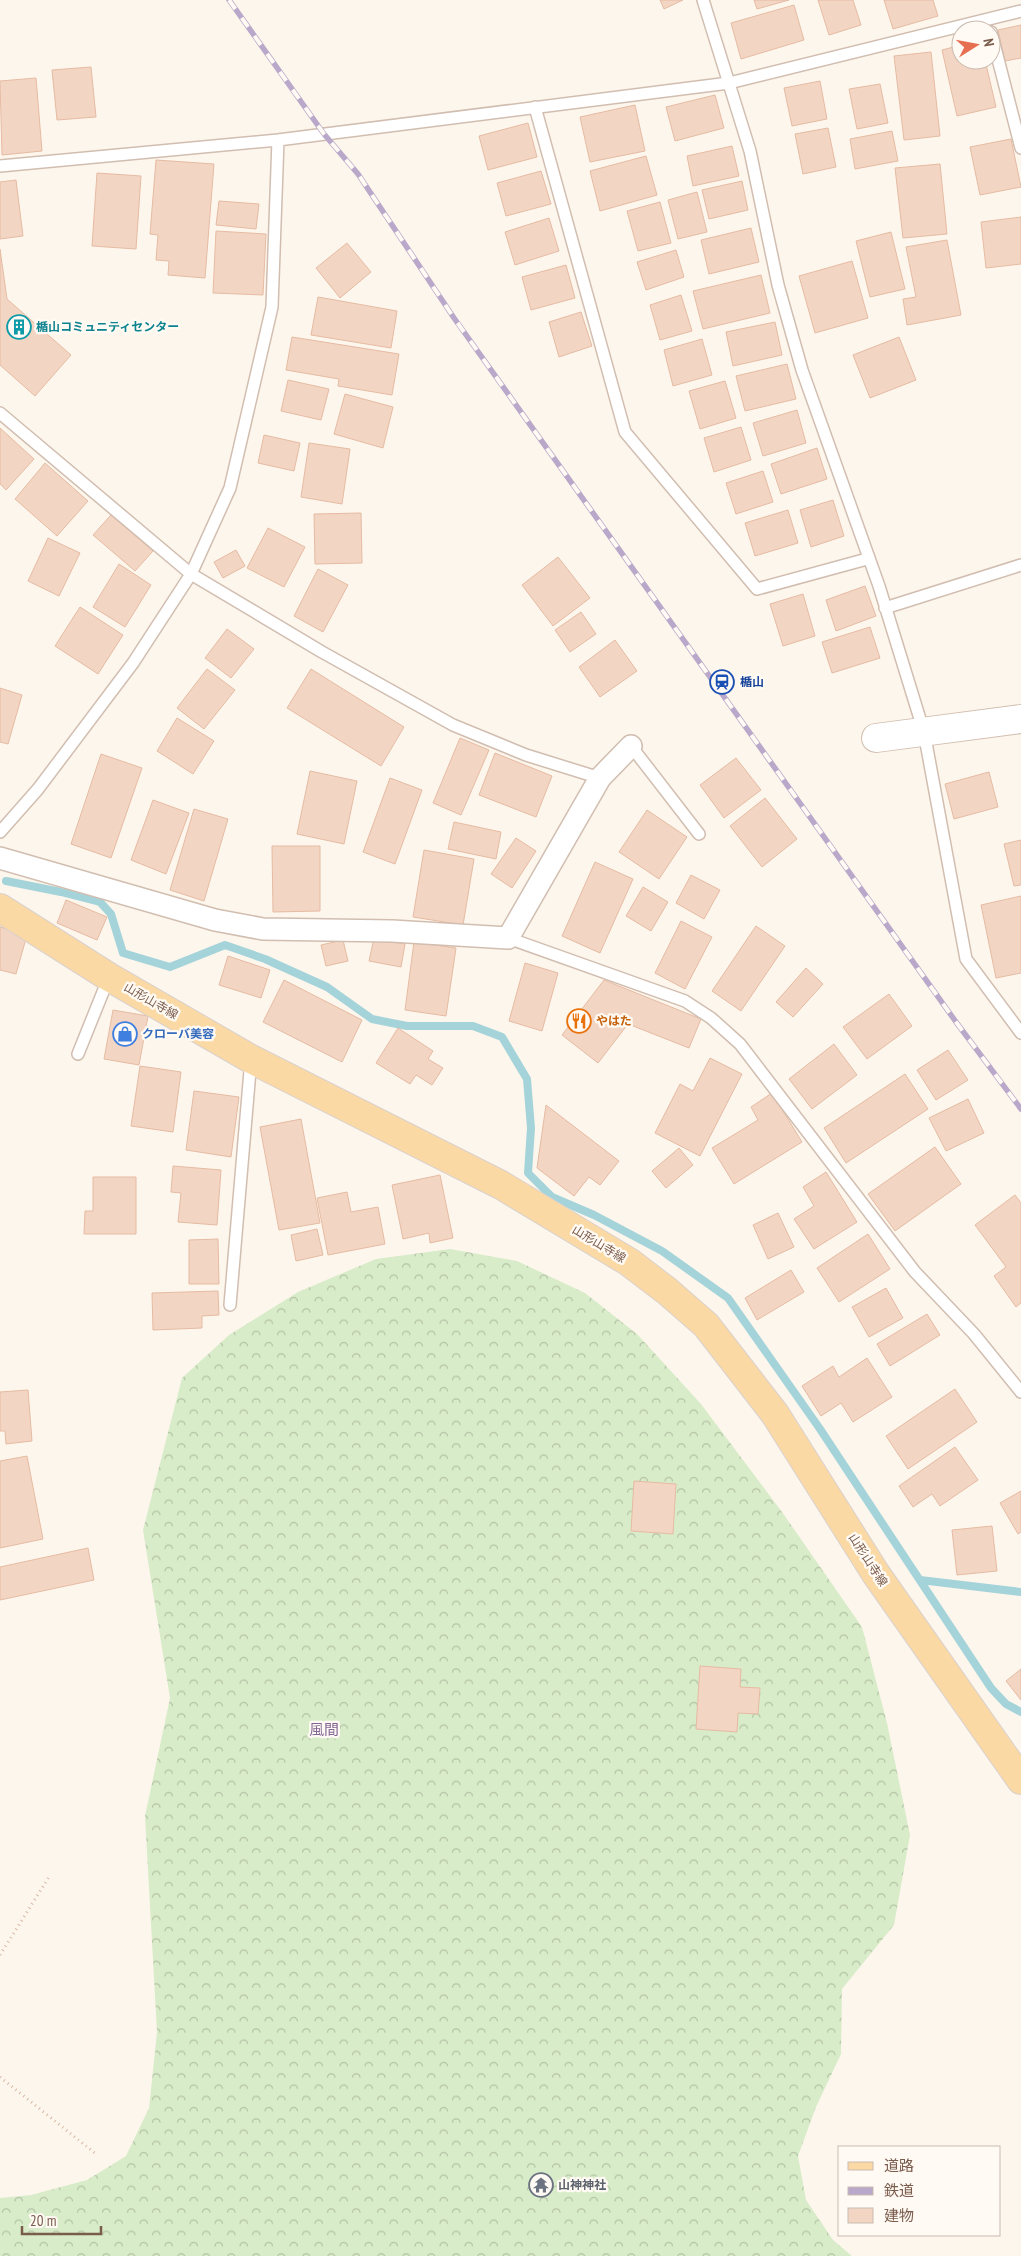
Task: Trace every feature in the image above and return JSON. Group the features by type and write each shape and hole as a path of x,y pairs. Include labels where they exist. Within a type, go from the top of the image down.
{"main road":[{"name":"山形山寺線","path":"0,908 108,977 251,1059 501,1185 629,1262 706,1325 775,1414 876,1574 1021,1780"}],"street":[{"path":"876,738 1021,719"},
{"path":"0,858 215,920 263,929 392,931 508,938 600,778 631,746"}],"lane":[{"path":"703,0 750,151 778,286 791,333 867,559 886,608 924,732 966,959 1021,1033"},
{"path":"1001,21 1021,11"},
{"path":"0,166 278,140 729,83 951,35"},
{"path":"1001,70 1021,148"},
{"path":"536,107 625,432 757,589 867,559"},
{"path":"0,832 38,789 133,663 191,574 230,488 272,307 278,140"},
{"path":"0,413 191,574 322,652 453,725 526,755 600,778"},
{"path":"886,608 1021,565"},
{"path":"631,746 699,834"},
{"path":"508,938 686,1001 711,1018 740,1044 904,1258 974,1334 1021,1392"},
{"path":"78,1054 108,977"},
{"path":"230,1305 251,1059"}],"path":[{"path":"0,1955 50,1877"},
{"path":"0,2077 96,2154"}],"green space":[{"path":"450,1249 517,1261 585,1293 637,1334 701,1404 782,1512 862,1627 887,1723 910,1835 894,1925 842,1989 841,2054 816,2107 798,2156 806,2200 833,2240 852,2256 0,2256 0,2198 31,2195 87,2180 126,2156 149,2108 157,2032 145,1816 170,1698 143,1530 182,1378 229,1335 298,1292 376,1259"}],"building":[{"path":"660,0 683,0 664,9"},
{"path":"754,0 789,0 757,9"},
{"path":"818,0 853,0 861,25 829,35"},
{"path":"884,0 933,0 938,16 893,29"},
{"path":"794,5 804,40 741,59 731,23"},
{"path":"1021,25 1021,58 1005,61 1001,43 1001,29"},
{"path":"951,48 951,70 987,70 996,107 957,116 942,50"},
{"path":"931,52 940,136 904,140 894,56"},
{"path":"91,67 96,117 57,120 52,70"},
{"path":"36,78 42,151 2,155 0,81"},
{"path":"820,81 827,119 792,126 784,88"},
{"path":"880,84 888,123 857,129 849,89"},
{"path":"715,95 724,128 675,141 666,107"},
{"path":"635,105 645,151 590,162 580,117"},
{"path":"528,123 537,157 488,170 479,136"},
{"path":"828,128 836,167 803,174 795,134"},
{"path":"892,131 898,161 855,169 850,139"},
{"path":"1011,139 1021,187 980,195 970,147"},
{"path":"732,146 739,176 693,186 687,156"},
{"path":"646,156 657,195 600,211 590,171"},
{"path":"156,160 214,164 205,278 168,275 169,261 156,260 158,235 150,234"},
{"path":"940,164 947,234 903,238 895,168"},
{"path":"541,171 551,204 506,216 497,183"},
{"path":"97,173 141,176 136,249 92,246"},
{"path":"16,180 23,236 0,239 0,182"},
{"path":"742,181 748,210 709,219 702,190"},
{"path":"697,192 707,232 678,239 668,200"},
{"path":"219,201 259,204 256,229 216,225"},
{"path":"660,202 671,243 638,251 627,211"},
{"path":"1021,217 1021,264 986,268 981,222"},
{"path":"549,218 559,251 515,265 505,232"},
{"path":"751,228 759,262 709,274 701,240"},
{"path":"216,231 266,234 263,295 213,293"},
{"path":"891,232 905,289 870,297 856,241"},
{"path":"947,240 961,315 907,325 903,299 916,297 906,247"},
{"path":"347,243 371,272 340,298 316,268"},
{"name":"楯山コミュニティセンター","path":"0,249 7,299 71,355 35,396 0,365"},
{"path":"676,250 684,277 646,290 637,262"},
{"path":"852,261 868,318 815,333 799,276"},
{"path":"566,265 575,298 531,310 522,277"},
{"path":"761,275 770,313 703,329 693,291"},
{"path":"681,295 692,331 660,340 650,305"},
{"path":"318,297 397,311 391,348 311,335"},
{"path":"581,312 592,346 559,357 549,322"},
{"path":"775,322 782,355 733,366 726,332"},
{"path":"292,337 399,354 392,395 338,386 339,379 286,370"},
{"path":"899,337 916,380 870,398 853,355"},
{"path":"702,339 712,375 673,386 664,350"},
{"path":"787,364 796,399 745,411 736,376"},
{"path":"288,380 329,389 321,420 281,411"},
{"path":"725,381 736,418 700,429 689,391"},
{"path":"345,394 393,407 383,448 334,434"},
{"path":"797,410 806,443 763,456 753,423"},
{"path":"741,427 751,460 714,472 704,438"},
{"path":"0,428 34,459 6,490 0,484"},
{"path":"264,435 300,443 294,471 258,463"},
{"path":"309,443 350,449 342,504 301,497"},
{"path":"817,448 827,479 781,494 771,464"},
{"path":"45,463 88,501 57,536 15,499"},
{"path":"763,471 773,502 736,514 726,483"},
{"path":"833,500 844,536 811,547 800,510"},
{"path":"788,510 798,543 755,556 745,523"},
{"path":"361,513 362,563 315,564 314,514"},
{"path":"111,515 153,551 135,571 93,535"},
{"path":"268,528 305,547 284,587 247,568"},
{"path":"48,538 80,553 59,596 28,581"},
{"path":"236,550 245,566 223,578 214,562"},
{"path":"558,557 590,598 553,626 522,585"},
{"path":"119,564 151,585 125,627 93,607"},
{"path":"318,569 348,585 323,632 294,616"},
{"path":"865,586 876,616 836,631 826,600"},
{"path":"803,594 815,636 783,646 770,604"},
{"path":"80,607 123,635 98,674 55,646"},
{"path":"581,612 596,634 570,652 555,630"},
{"path":"870,627 880,658 832,673 822,642"},
{"path":"227,629 254,649 231,678 205,658"},
{"path":"615,640 637,671 600,697 579,667"},
{"path":"207,669 235,690 204,729 177,708"},
{"path":"311,669 404,727 381,766 287,708"},
{"path":"0,688 22,695 8,744 0,742"},
{"path":"177,718 214,741 193,774 157,751"},
{"path":"460,738 489,750 461,815 433,803"},
{"path":"495,753 552,776 536,817 479,795"},
{"path":"101,754 142,768 111,858 71,844"},
{"path":"736,758 761,790 724,818 700,785"},
{"path":"310,771 357,781 344,844 297,834"},
{"path":"989,772 998,807 954,819 945,784"},
{"path":"390,778 422,790 395,864 363,852"},
{"path":"765,798 797,839 762,867 730,826"},
{"path":"153,800 189,813 166,874 131,860"},
{"path":"194,809 228,819 204,901 170,890"},
{"path":"647,810 687,837 659,879 619,852"},
{"path":"454,822 501,832 496,859 448,849"},
{"path":"516,838 536,851 512,888 491,874"},
{"path":"1021,840 1021,885 1014,886 1004,844"},
{"path":"272,846 320,846 320,911 273,912"},
{"path":"424,850 474,859 463,925 413,917"},
{"path":"595,862 633,879 600,953 562,936"},
{"path":"691,875 720,890 704,919 676,903"},
{"path":"643,887 668,902 651,931 626,916"},
{"path":"1021,896 1021,973 996,978 981,905"},
{"path":"66,900 107,917 97,940 57,923"},
{"path":"681,921 712,937 685,989 655,973"},
{"path":"756,926 785,946 741,1011 712,991"},
{"path":"0,927 27,935 16,974 0,970"},
{"path":"374,938 405,944 401,967 369,961"},
{"path":"343,940 348,961 326,966 321,945"},
{"path":"414,942 456,948 446,1016 405,1010"},
{"path":"228,956 270,970 261,998 219,985"},
{"path":"525,963 558,973 542,1031 509,1021"},
{"path":"806,968 823,984 793,1017 776,1002"},
{"path":"284,980 362,1020 342,1062 263,1022"},
{"path":"604,980 701,1019 689,1048 628,1024 598,1063 562,1035"},
{"path":"889,994 912,1026 867,1059 843,1027"},
{"path":"113,1010 148,1016 139,1065 104,1059"},
{"path":"398,1028 433,1051 428,1059 443,1068 432,1085 416,1075 410,1084 376,1063"},
{"path":"834,1044 857,1075 812,1109 789,1079"},
{"path":"948,1050 968,1080 936,1100 917,1070"},
{"path":"710,1058 742,1074 700,1156 655,1133 680,1084 693,1091"},
{"path":"140,1066 181,1072 173,1132 131,1126"},
{"path":"905,1074 928,1109 846,1163 824,1128"},
{"path":"194,1091 239,1097 231,1157 186,1150"},
{"path":"772,1093 802,1142 734,1184 712,1148 758,1120 751,1107"},
{"path":"968,1099 984,1133 946,1151 929,1118"},
{"path":"546,1105 619,1161 600,1185 589,1177 574,1196 537,1168"},
{"path":"301,1119 320,1223 279,1230 260,1127"},
{"path":"935,1147 961,1184 895,1231 868,1194"},
{"path":"679,1148 693,1165 666,1188 652,1171"},
{"path":"173,1166 221,1170 217,1225 178,1222 181,1193 171,1192"},
{"path":"826,1172 857,1222 814,1249 794,1219 814,1206 803,1187"},
{"path":"440,1175 453,1238 430,1243 429,1233 403,1239 392,1185"},
{"path":"93,1177 136,1177 136,1234 84,1234 85,1211 93,1211"},
{"path":"347,1192 351,1212 378,1207 385,1244 328,1255 317,1198"},
{"path":"1015,1195 1021,1203 1021,1303 1016,1307 994,1276 1006,1267 975,1225"},
{"path":"778,1213 794,1247 768,1259 753,1225"},
{"path":"317,1229 323,1255 296,1261 291,1235"},
{"path":"868,1234 890,1269 839,1302 817,1268"},
{"path":"218,1239 219,1284 189,1284 189,1240"},
{"path":"791,1270 804,1292 757,1320 745,1298"},
{"path":"886,1288 903,1318 869,1337 852,1307"},
{"path":"218,1291 219,1315 202,1316 202,1328 153,1330 152,1293"},
{"path":"927,1314 940,1335 890,1366 877,1344"},
{"path":"867,1358 892,1397 853,1422 841,1403 821,1416 802,1386 833,1366 839,1377"},
{"path":"955,1389 977,1422 908,1469 886,1436"},
{"path":"28,1390 32,1441 6,1444 5,1431 0,1431 0,1392"},
{"path":"955,1447 978,1480 940,1506 932,1494 913,1507 899,1486"},
{"path":"27,1456 43,1539 0,1548 0,1461"},
{"path":"634,1481 676,1484 673,1534 631,1531"},
{"path":"1021,1491 1021,1532 1018,1534 1000,1503"},
{"path":"992,1526 997,1571 957,1575 952,1530"},
{"path":"88,1548 94,1580 0,1600 0,1567"},
{"path":"700,1666 741,1669 740,1687 760,1688 758,1714 738,1713 737,1732 696,1729"},
{"path":"1021,1669 1021,1700 1006,1681"}],"waterway":[{"path":"6,881 100,902 111,914 123,953 170,967 225,945 265,959 327,987 372,1019 407,1026 473,1026 502,1037 527,1079 531,1128 528,1173 552,1197 594,1215 662,1251 728,1298 820,1429 991,1688 1006,1704 1021,1712"},
{"path":"920,1580 1021,1592"}],"railway":[{"path":"229,0 324,134 358,174 454,318 956,1022 1021,1109"}],"place":[{"name":"楯山コミュニティセンター","path":"19,327"},
{"name":"楯山","path":"722,682"},
{"name":"やはた","path":"579,1021"},
{"name":"クローバ美容","path":"125,1034"},
{"name":"山神神社","path":"541,2185"}],"district":[{"name":"風間","path":"324,1730"}]}
